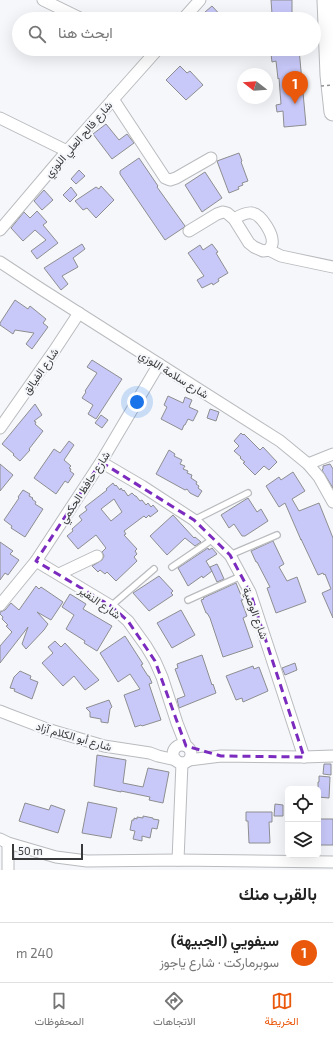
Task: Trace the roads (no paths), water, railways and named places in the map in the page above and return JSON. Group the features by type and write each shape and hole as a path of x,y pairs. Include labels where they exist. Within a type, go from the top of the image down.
{"main road":[{"path":"326,0 329,75 333,112"}],"street":[{"path":"43,0 68,12"},
{"path":"190,12 200,0"},
{"name":"شارع فالح العلي اللوزي","path":"0,230 113,99 147,56"},
{"path":"113,99 165,178 170,180 176,178 211,158"},
{"path":"0,118 67,151"},
{"path":"189,231 217,214 223,212 228,213 234,219 248,243 258,249 263,251 269,250 281,256 333,267"},
{"path":"234,219 248,213 253,213 258,216 268,229 271,237 272,243 269,250"},
{"name":"شارع سلامة اللوزي","path":"0,262 280,441 308,464 319,477 333,502"},
{"name":"شارع الفيالق","path":"0,428 80,313"},
{"name":"شارع حافظ الحكمي","path":"0,605 36,560 101,462 159,364"},
{"path":"308,464 333,454"},
{"name":"شارع الوصية","path":"101,462 142,486 194,520 230,555 250,592 304,757"},
{"path":"59,574 96,556"},
{"name":"شارع النفير","path":"36,560 111,606 128,622 155,661 162,677 177,724 182,754 178,860"},
{"name":"شارع أبو الكلام آزاد","path":"0,711 47,729 104,746 150,753 158,751 221,756 333,756"},
{"path":"8,870 4,841 56,857 87,861 178,860 333,862"}],"lane":[{"path":"194,520 248,493"},
{"path":"230,555 277,534"},
{"path":"172,567 213,539"},
{"path":"111,606 154,569"},
{"path":"188,600 241,576"}],"place":[{"name":"سيفويي (الجبيهة)","path":"295,104"}]}
